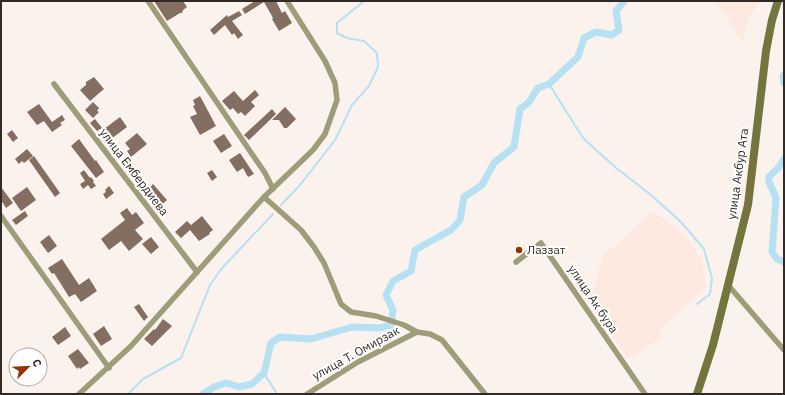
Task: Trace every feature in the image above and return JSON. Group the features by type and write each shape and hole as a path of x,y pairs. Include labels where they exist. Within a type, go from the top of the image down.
{"main road":[{"name":"улица Акбур Ата","path":"697,394 713,345 748,205 766,51 772,20 778,1"}],"street":[{"path":"148,1 265,173 273,188"},
{"path":"79,394 109,368 131,346 264,197 321,141 329,125 337,100 336,89 330,72 287,1"},
{"name":"улица Ембердиева","path":"54,84 197,272"},
{"name":"улица Т. Омирзак","path":"264,197 300,230 314,247 324,264 341,304 351,312 387,319 404,325 417,332 430,334 442,340 485,394"},
{"path":"1,216 109,368"},
{"name":"улица Ак бура","path":"516,262 541,243 645,394"},
{"path":"728,285 784,350"},
{"name":"улица Т. Омирзак","path":"306,394 358,362 417,332"}],"shaded area":[{"path":"716,1 760,1 748,19 743,44"},
{"path":"653,211 685,235 702,260 706,287 659,330 663,338 628,359 590,303 603,256"}],"building":[{"path":"154,1 183,1 187,7 182,13 167,21"},
{"path":"255,1 276,1 282,13 285,11 292,23 279,31 264,2 245,14 242,9"},
{"path":"239,11 242,15 232,21 243,35 238,39 234,33 232,35 225,25 214,35 210,30 227,15 228,17"},
{"path":"94,77 104,89 90,101 80,90 86,85 86,82"},
{"path":"255,90 259,95 251,102 255,106 245,116 241,112 238,114 233,108 230,110 222,101 234,91 243,101"},
{"path":"200,96 216,126 200,135 190,117 197,114 193,106 195,105 193,100"},
{"path":"93,102 99,108 97,111 99,112 93,118 85,110"},
{"path":"39,104 52,122 62,115 65,120 60,123 62,125 52,132 44,121 37,125 27,112"},
{"path":"285,107 296,119 287,128 284,128 279,120 272,120"},
{"path":"272,109 276,114 249,140 244,135"},
{"path":"120,117 127,127 111,139 104,129"},
{"path":"95,119 102,128 97,131 90,123"},
{"path":"12,130 18,138 13,142 7,134"},
{"path":"137,133 147,144 131,157 127,151 130,149 125,143"},
{"path":"224,134 232,146 221,153 213,141"},
{"path":"79,139 104,172 96,178 71,146"},
{"path":"27,149 33,156 24,163 22,161 19,164 15,159"},
{"path":"240,153 254,174 248,177 243,168 237,172 229,160"},
{"path":"34,156 60,193 55,197 29,160"},
{"path":"84,170 94,181 93,182 96,186 91,189 88,185 83,189 80,184 85,181 80,173"},
{"path":"212,170 217,177 212,181 207,173"},
{"path":"153,184 167,200 158,208 150,199 153,197 147,191"},
{"path":"109,186 114,193 106,199 103,194"},
{"path":"1,187 13,203 6,208 1,200"},
{"path":"27,187 36,200 21,211 12,198"},
{"path":"127,208 132,215 136,212 144,223 135,230 143,239 129,251 121,241 109,250 101,239 125,220 120,213"},
{"path":"25,211 28,216 16,225 12,220"},
{"path":"202,216 213,230 209,233 210,234 199,241 190,230 181,238 175,232 187,221 191,225"},
{"path":"49,235 57,246 48,253 40,242"},
{"path":"151,237 159,247 151,254 142,244"},
{"path":"62,259 79,285 89,278 97,291 81,302 75,294 69,297 54,273 52,274 48,268"},
{"path":"139,304 148,317 144,321 134,307"},
{"path":"163,319 172,326 152,346 144,339 154,329 155,330"},
{"path":"104,326 112,339 101,346 93,334"},
{"path":"65,327 71,336 58,345 52,337"},
{"path":"78,349 89,363 80,369 79,367 77,369 68,356"}],"waterway":[{"path":"281,205 300,185 335,140 352,105 369,86 378,67 377,53 364,41 347,38 337,33 337,23 364,1"},
{"path":"203,394 214,387 226,383 239,387 252,384 264,373 271,343 280,337 311,339 352,327 380,328 391,325 393,310 386,295 393,281 411,271 415,250 451,230 460,220 464,197 482,185 494,163 514,147 520,109 529,102 538,88 549,84 578,57 584,38 596,32 612,35 619,30 616,11 624,1"},
{"path":"784,75 784,83"},
{"path":"549,84 583,138 681,222 704,249 712,278 710,294 697,304"},
{"path":"784,159 779,167 769,177 769,182 776,198 772,252 777,259 784,262"},
{"path":"128,394 143,379 181,358 210,285 222,268 273,214"},
{"path":"264,373 277,394"}],"place":[{"name":"Лаззат","path":"519,250"}]}
